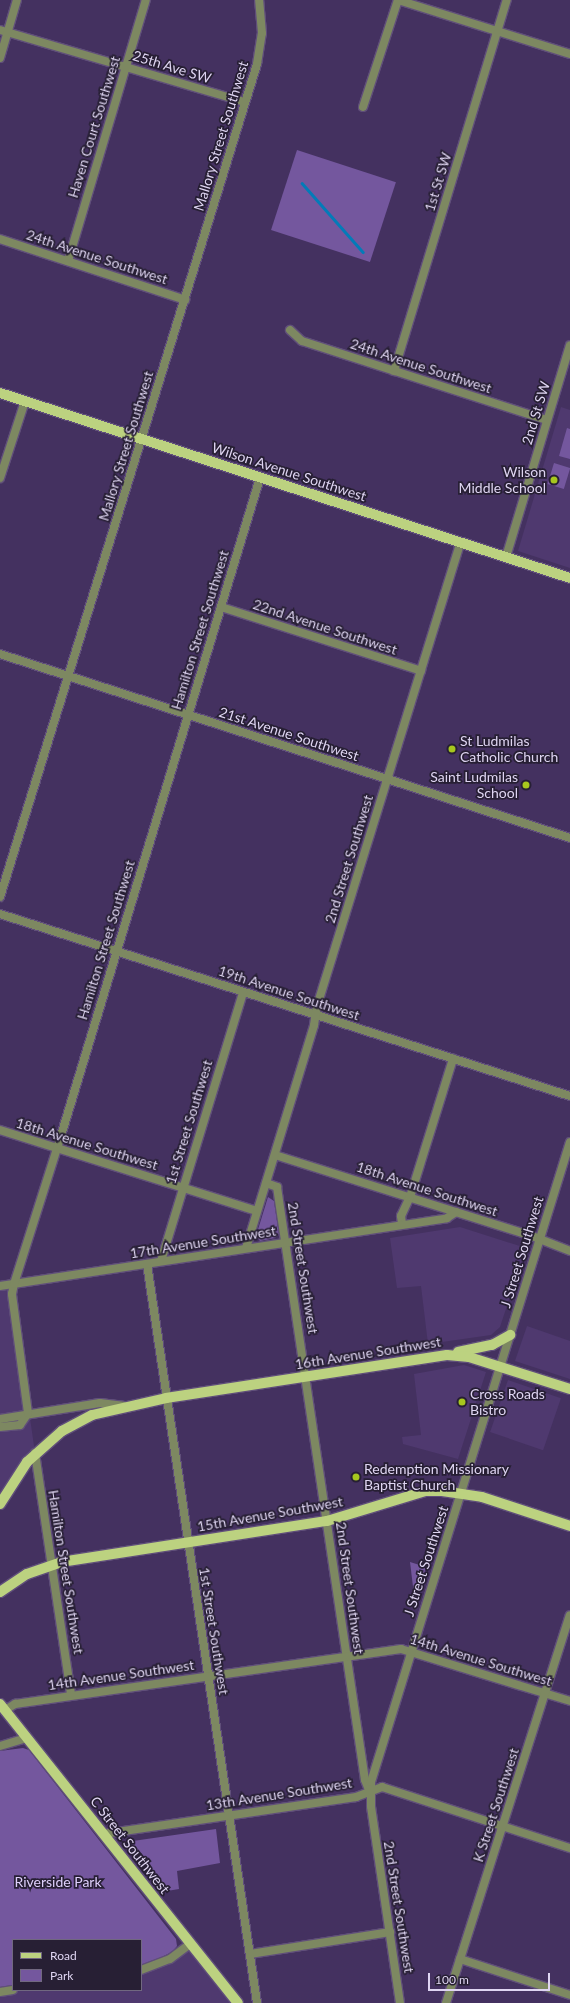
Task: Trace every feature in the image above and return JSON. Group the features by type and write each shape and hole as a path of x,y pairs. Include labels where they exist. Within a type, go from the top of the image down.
{"main road":[{"name":"Wilson Avenue Southwest","path":"0,393 570,578"},
{"path":"447,1355 492,1345 510,1335"},
{"name":"16th Avenue Southwest","path":"0,1504 16,1475 35,1453 72,1425 92,1415 124,1406 166,1398 447,1355 469,1357 570,1389"},
{"name":"15th Avenue Southwest","path":"0,1592 21,1578 51,1565 187,1542 327,1521 426,1491 461,1493 570,1526"},
{"name":"C Street Southwest","path":"2,1707 238,2003"}],"street":[{"path":"0,58 4,31 18,0"},
{"name":"Haven Court Southwest","path":"68,261 146,0"},
{"name":"Mallory Street Southwest","path":"0,897 262,46 259,0"},
{"path":"363,107 398,0 498,30 570,54"},
{"name":"1st St SW","path":"394,371 507,0"},
{"name":"25th Ave SW","path":"4,31 245,102"},
{"name":"24th Avenue Southwest","path":"0,239 185,300"},
{"name":"24th Avenue Southwest","path":"290,330 302,341 547,420"},
{"name":"2nd St SW","path":"506,557 570,345"},
{"path":"0,478 25,401"},
{"name":"Hamilton Street Southwest","path":"28,1413 12,1294 14,1284 57,1148 260,478"},
{"name":"2nd Street Southwest","path":"246,1248 460,542"},
{"name":"22nd Avenue Southwest","path":"221,607 421,671"},
{"name":"21st Avenue Southwest","path":"0,654 570,838"},
{"name":"19th Avenue Southwest","path":"0,914 570,1096"},
{"name":"1st Street Southwest","path":"161,1261 182,1187 243,992"},
{"path":"402,1224 401,1216 410,1197 453,1059"},
{"name":"18th Avenue Southwest","path":"0,1130 257,1211"},
{"name":"J Street Southwest","path":"371,1782 570,1142"},
{"name":"18th Avenue Southwest","path":"275,1154 456,1212 570,1251"},
{"name":"2nd Street Southwest","path":"266,1183 277,1187 365,1780 370,1791"},
{"name":"17th Avenue Southwest","path":"0,1286 447,1218 456,1212"},
{"name":"1st Street Southwest","path":"146,1264 257,2003"},
{"path":"0,1419 28,1413 100,1403 124,1406"},
{"path":"0,1428 20,1425 28,1413"},
{"name":"Hamilton Street Southwest","path":"35,1453 71,1695"},
{"name":"K Street Southwest","path":"446,2003 570,1615"},
{"name":"14th Avenue Southwest","path":"2,1707 71,1695 208,1675 347,1655 401,1649 570,1702"},
{"path":"0,1746 27,1738"},
{"name":"2nd Street Southwest","path":"371,1782 370,1791 400,2003"},
{"name":"13th Avenue Southwest","path":"103,1834 356,1797 382,1787 570,1848"},
{"path":"250,1954 390,1932"},
{"path":"142,1970 170,1959 190,1944"},
{"path":"460,1959 570,1995"},
{"path":"0,1992 12,1990"}],"shaded area":[{"name":"Wilson Middle School","path":"561,407 570,410 570,568 518,551"},
{"path":"460,1227 526,1248 500,1327 491,1335 428,1344 421,1286 397,1288 390,1238"},
{"path":"11,1285 35,1453 0,1503 0,1287"},
{"path":"527,1326 570,1341 570,1379 515,1361"},
{"path":"464,1365 486,1372 458,1459 403,1444 402,1437 421,1435 414,1374"},
{"path":"508,1380 561,1398 543,1450 490,1432"},
{"path":"190,1944 238,2003 0,2003 0,1992 12,1990 142,1991 142,1969"}],"green space":[{"path":"297,150 396,182 370,262 271,230"},
{"path":"567,428 570,429 570,459 559,456"},
{"path":"554,463 570,468 564,489 548,484"},
{"path":"268,1197 274,1201 279,1235 275,1238 260,1241 256,1236"},
{"path":"410,1562 426,1567 415,1603"},
{"name":"Riverside Park","path":"23,1748 29,1750 176,1939 177,1946 172,1952 142,1967 142,1939 12,1939 12,1987 0,1989 0,1751"},
{"name":"Riverside Park","path":"216,1829 220,1863 177,1871 179,1889 167,1891 126,1842"}],"waterway":[{"path":"302,183 363,252"}],"place":[{"name":"Wilson Middle School","path":"554,480"},
{"name":"St Ludmilas Catholic Church","path":"452,749"},
{"name":"Saint Ludmilas School","path":"526,785"},
{"name":"Cross Roads Bistro","path":"462,1402"},
{"name":"Redemption Missionary Baptist Church","path":"356,1477"}]}
